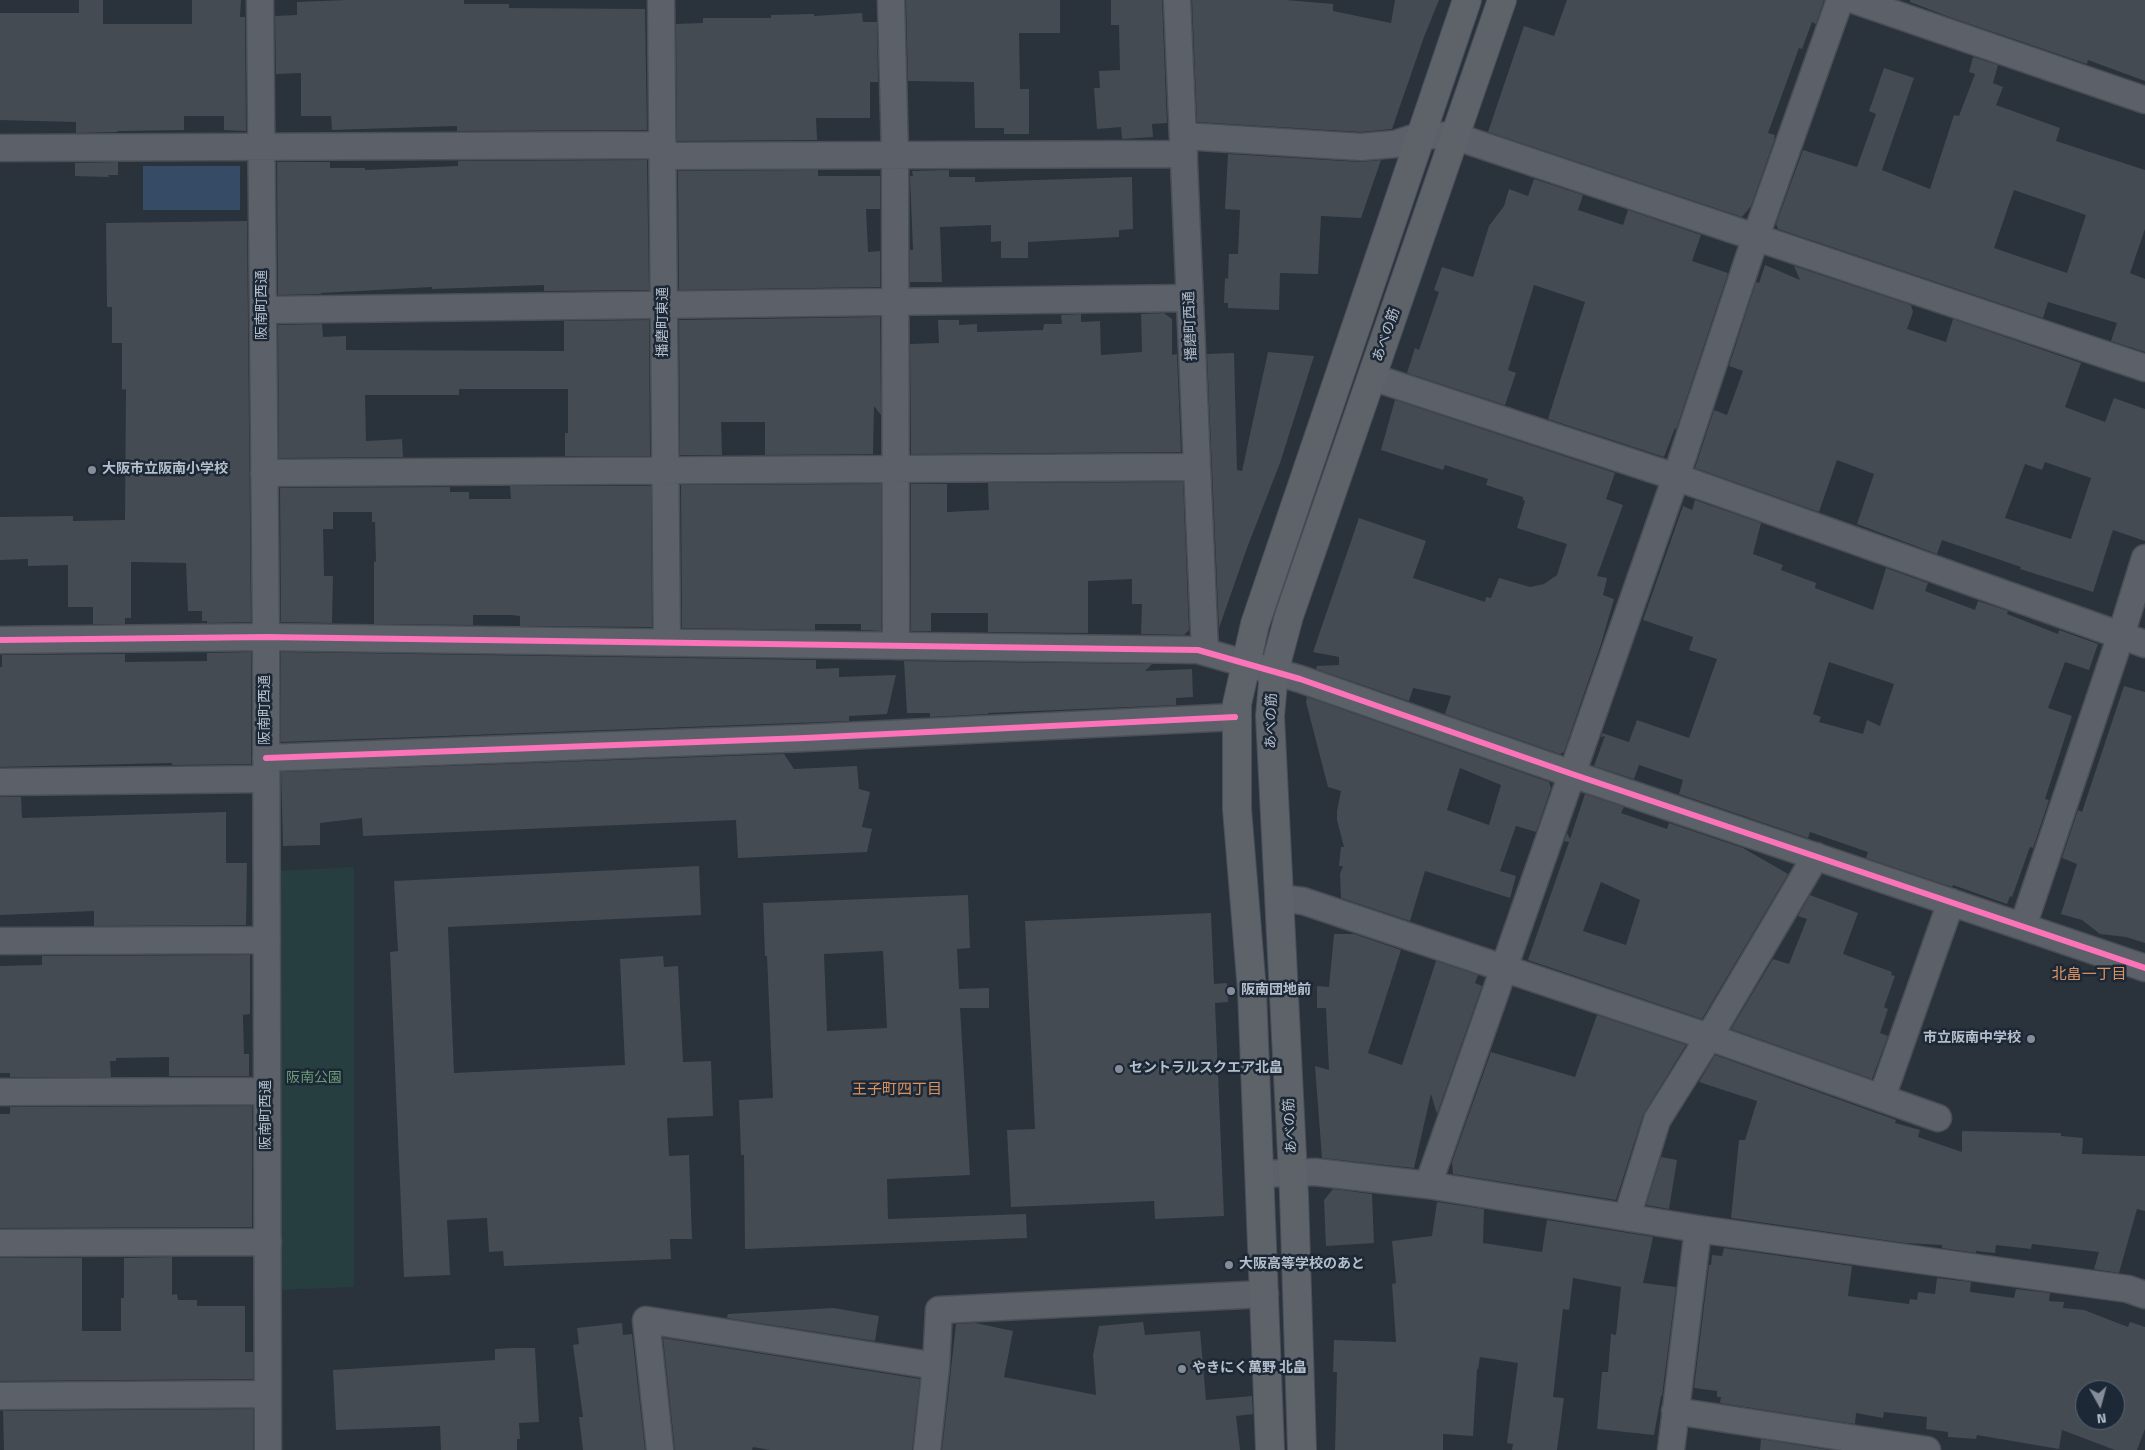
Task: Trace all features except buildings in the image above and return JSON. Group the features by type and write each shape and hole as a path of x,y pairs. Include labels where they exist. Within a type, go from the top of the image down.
{"main road":[{"path":"1270,1450 1252,991 1237,809 1235,717 1245,664 1258,614 1467,0"},
{"name":"あべの筋","path":"1302,1450 1293,1172 1270,716 1274,672 1289,616 1502,0"}],"street":[{"name":"阪南町西通","path":"260,0 266,637 268,1450"},
{"name":"播磨町東通","path":"661,0 667,644"},
{"path":"891,0 895,155 896,646"},
{"name":"播磨町西通","path":"1177,0 1205,652"},
{"path":"1428,1185 1502,969 1676,477 1756,236 1840,0"},
{"path":"1854,0 2145,100"},
{"path":"0,148 261,147 895,155 1183,145 1361,147 1396,144 1422,136 1454,136 2145,368"},
{"path":"263,310 1190,298"},
{"path":"1372,377 1676,477 2133,640"},
{"path":"264,473 1197,467"},
{"path":"2023,926 2133,640 2145,558"},
{"path":"0,640 266,637 1198,650 1274,672 2145,968"},
{"path":"0,782 266,769 805,738 1235,717"},
{"path":"1627,1217 1657,1120 1709,1037 1816,856"},
{"path":"1279,898 1303,901 1709,1037 1938,1118"},
{"path":"1882,1098 1951,902"},
{"path":"0,941 267,940"},
{"path":"0,1092 267,1091"},
{"path":"1260,1174 1315,1172 1428,1185 1698,1229 2128,1289 2145,1295"},
{"path":"1670,1450 1698,1229"},
{"path":"0,1243 268,1242"},
{"path":"927,1450 936,1366 939,1310 1265,1294"},
{"path":"660,1450 646,1320 936,1366"},
{"path":"0,1396 268,1394"},
{"path":"1675,1411 1927,1450"}],"green space":[{"name":"阪南公園","path":"354,867 354,1287 275,1290 275,871"}],"water":[{"path":"143,166 240,166 240,210 143,210"}],"cycle path":[{"path":"0,640 266,637 1198,650 1300,679 1572,774 2145,968"},
{"path":"266,758 805,738 1235,717"}],"place":[{"name":"大阪市立阪南小学校","path":"92,470"},
{"name":"阪南団地前","path":"1231,991"},
{"name":"市立阪南中学校","path":"2031,1039"},
{"name":"セントラルスクエア北畠","path":"1119,1069"},
{"name":"大阪高等学校のあと","path":"1229,1265"},
{"name":"やきにく萬野 北畠","path":"1182,1369"}],"district":[{"name":"北畠一丁目","path":"2089,975"},
{"name":"王子町四丁目","path":"897,1090"}]}
